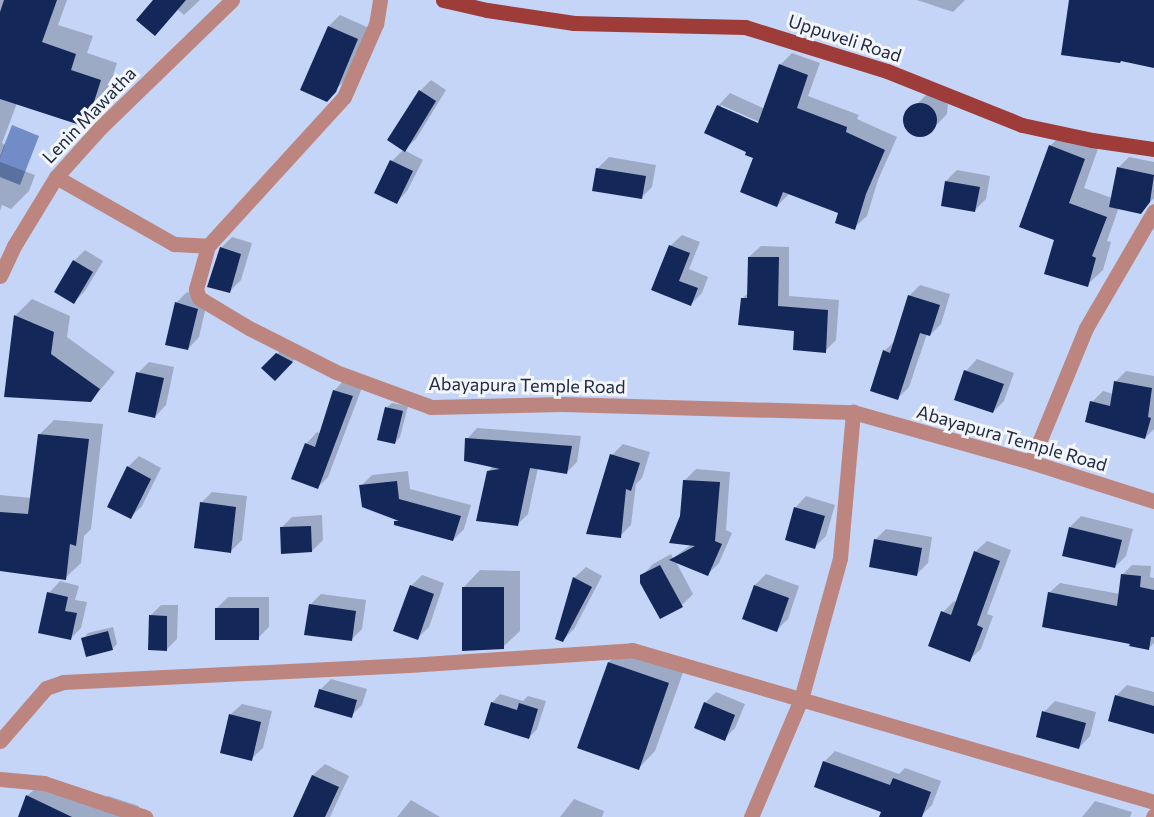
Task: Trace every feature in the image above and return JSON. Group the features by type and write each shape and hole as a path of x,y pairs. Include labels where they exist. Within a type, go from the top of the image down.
{"main road":[{"name":"Uppuveli Road","path":"443,0 487,10 574,22 745,27 887,71 1022,125 1092,140 1154,149"}],"street":[{"name":"Lenin Mawatha","path":"0,276 14,246 56,177 100,128 232,0"},
{"name":"Abayapura Temple Road","path":"380,0 376,24 344,97 208,246 196,289 199,298 249,328 336,372 431,407 562,404 853,412 1031,462 1154,501"},
{"path":"56,177 174,244 208,246"},
{"path":"1031,462 1086,328 1154,211"},
{"path":"751,817 801,699 840,558 853,412"},
{"path":"0,741 46,688 63,682 409,665 632,650 1154,802"},
{"path":"0,779 44,783 145,817"}],"water":[{"path":"12,125 39,136 20,185 0,177 0,156"}],"building":[{"path":"4,0 57,0 42,42 76,54 71,70 101,80 86,127 0,99 0,12"},
{"path":"153,0 186,0 155,36 136,20"},
{"path":"1069,0 1154,0 1154,68 1121,61 1120,63 1061,55"},
{"path":"328,26 358,39 336,92 327,102 300,90"},
{"path":"779,64 808,75 797,108 847,127 846,132 885,150 866,194 855,230 835,223 838,213 783,192 777,207 740,192 753,158 745,155 746,152 704,133 717,105 758,123"},
{"path":"419,90 436,101 405,152 387,140"},
{"path":"920,103 932,108 937,120 932,132 920,137 908,132 903,120 908,108"},
{"path":"1049,145 1085,159 1069,203 1107,217 1092,256 1096,258 1088,287 1044,274 1054,240 1019,227"},
{"path":"390,160 413,171 397,204 374,193"},
{"path":"1117,167 1154,175 1150,202 1141,214 1109,207"},
{"path":"596,168 646,176 642,199 592,191"},
{"path":"945,181 980,187 975,212 941,206"},
{"path":"669,245 690,253 679,281 698,288 691,306 651,290"},
{"path":"220,247 241,254 230,293 207,287"},
{"path":"748,257 779,257 778,306 828,310 826,353 793,350 794,331 738,325 741,298 747,298"},
{"path":"73,260 93,272 74,304 54,292"},
{"path":"908,295 940,305 930,336 920,333 898,400 870,391 883,350 890,353"},
{"path":"175,302 198,309 188,350 165,345"},
{"path":"14,315 54,332 51,354 100,389 91,402 4,397"},
{"path":"276,353 293,362 275,381 261,368"},
{"path":"964,370 1004,384 993,413 954,400"},
{"path":"136,372 164,378 155,418 128,412"},
{"path":"1114,381 1152,388 1148,417 1151,418 1145,439 1085,422 1090,401 1110,406"},
{"path":"333,390 353,396 318,489 291,479 305,443 315,447"},
{"path":"385,407 403,411 395,444 377,440"},
{"path":"38,434 89,439 76,546 70,544 66,580 0,571 0,512 28,514"},
{"path":"465,438 572,446 567,474 530,468 518,526 476,521 487,471 500,469 464,461"},
{"path":"610,454 640,463 631,491 626,489 621,538 586,534"},
{"path":"127,466 151,479 131,519 107,507"},
{"path":"683,480 720,482 715,541 722,544 708,576 669,560 695,546 669,543 680,516"},
{"path":"397,481 399,499 461,516 453,541 394,525 394,521 399,521 362,507 359,485"},
{"path":"200,502 236,507 231,553 194,548"},
{"path":"794,507 825,516 815,549 785,540"},
{"path":"311,526 312,552 281,554 280,527"},
{"path":"1069,527 1122,540 1115,568 1062,556"},
{"path":"874,539 922,548 917,576 869,567"},
{"path":"974,551 1000,561 977,625 983,628 970,662 928,646 941,611 951,615"},
{"path":"660,565 683,607 660,619 640,583 640,575"},
{"path":"1121,574 1141,576 1140,587 1154,590 1154,637 1151,637 1149,650 1129,646 1130,644 1042,627 1048,592 1117,606"},
{"path":"573,577 592,587 563,642 555,639"},
{"path":"410,585 434,594 418,640 393,631"},
{"path":"754,585 789,598 777,632 742,619"},
{"path":"462,587 504,587 504,649 462,651"},
{"path":"47,592 68,597 65,611 77,613 71,640 38,633"},
{"path":"309,604 356,611 352,641 304,635"},
{"path":"215,608 259,608 259,640 215,640"},
{"path":"149,615 167,616 167,651 148,650"},
{"path":"108,631 113,650 86,657 81,638"},
{"path":"608,662 669,683 639,770 577,748"},
{"path":"319,689 357,700 352,718 314,707"},
{"path":"1115,695 1154,706 1154,734 1108,721"},
{"path":"491,702 517,710 519,703 538,709 529,739 484,725"},
{"path":"704,702 735,715 725,741 694,728"},
{"path":"1042,711 1086,723 1079,749 1036,737"},
{"path":"229,714 261,722 252,761 220,753"},
{"path":"823,761 890,785 893,778 931,792 922,817 879,817 881,812 814,787"},
{"path":"312,775 339,787 325,817 293,817"},
{"path":"26,795 72,817 18,817"}]}
